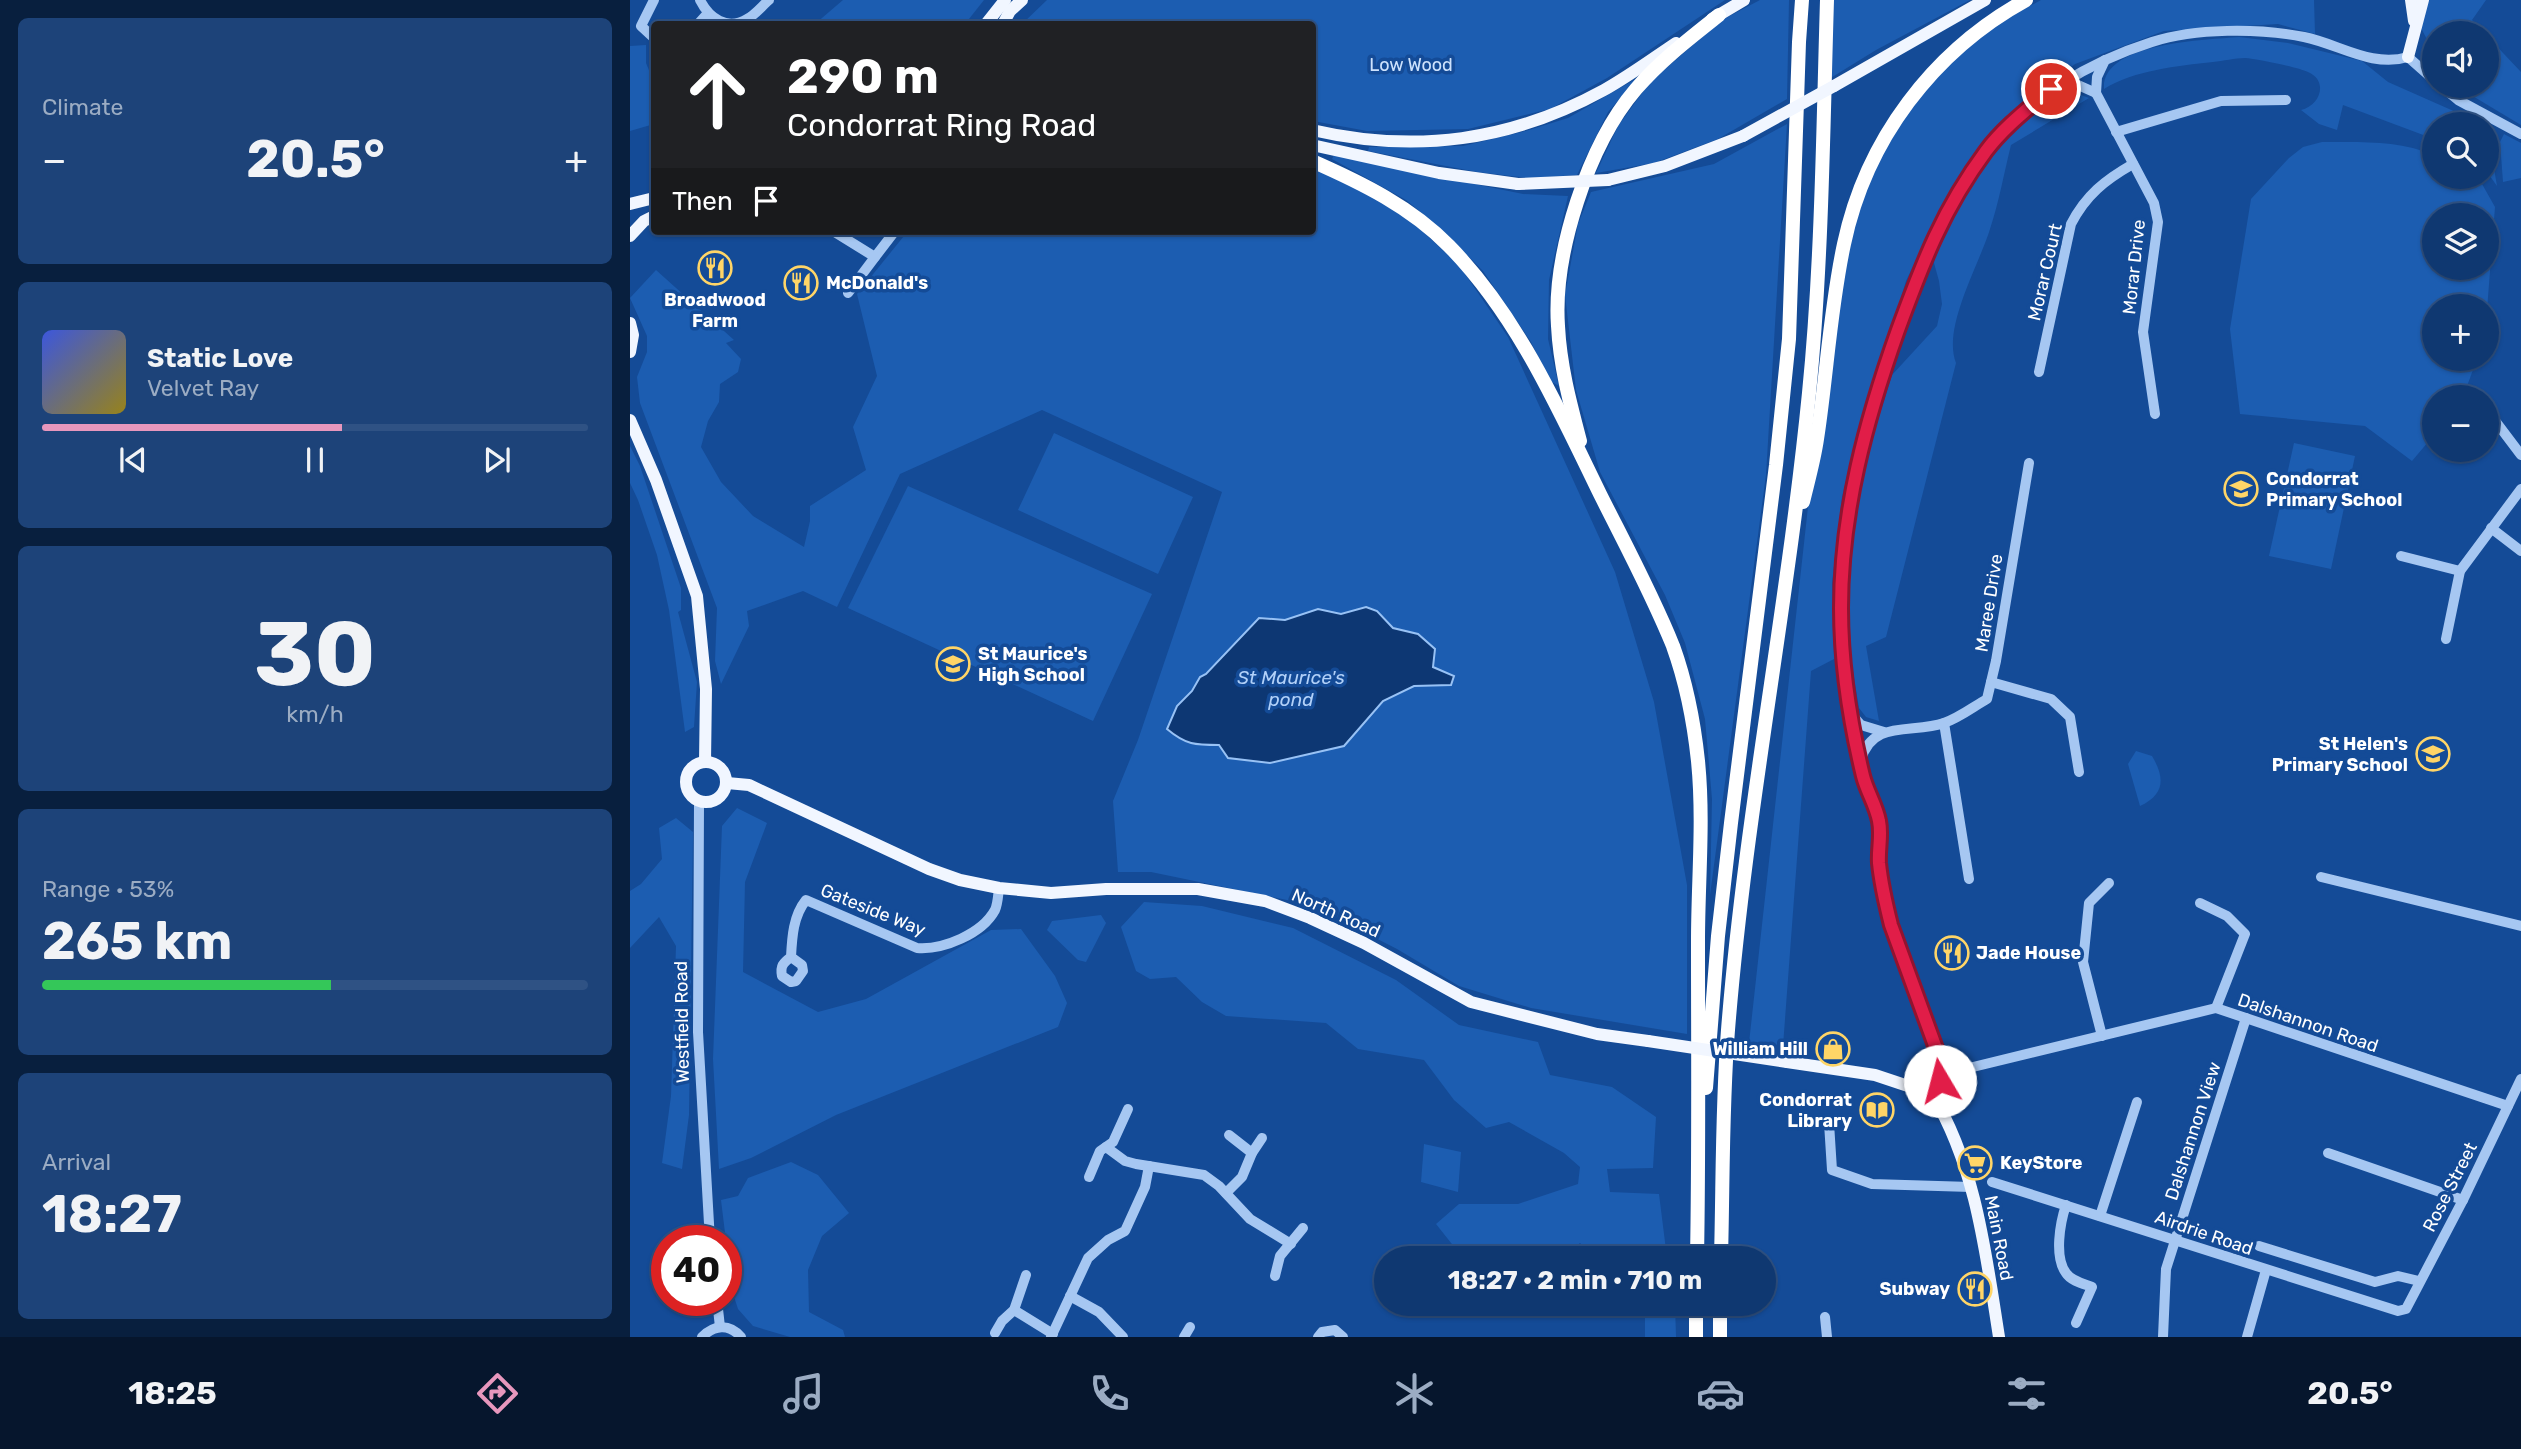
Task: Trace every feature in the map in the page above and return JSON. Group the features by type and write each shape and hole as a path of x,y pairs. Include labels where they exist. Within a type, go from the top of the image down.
{"highway":[{"path":"1698,1194 1720,924 1775,478 1789,339 1801,0"},
{"path":"1721,1246 1728,1031 1752,814 1809,393 1820,224 1827,0"},
{"path":"1783,592 1817,440 1833,304 1842,254 1859,190 1877,151 1902,108 1934,70 1969,38 2026,0"},
{"path":"1588,469 1567,391 1558,325 1560,265 1581,187 1603,140 1634,90 1679,46 1718,15"},
{"path":"1316,163 1398,204 1447,243 1470,268 1508,320 1529,355 1588,469 1673,647 1689,704 1696,749 1701,818 1697,1246"},
{"path":"1696,1316 1696,1337"},
{"path":"1720,1316 1720,1337"}],"main road":[{"path":"988,21 1005,0"},
{"path":"1005,21 1010,11 1022,0"},
{"path":"1316,131 1387,143 1452,141 1482,136 1533,121 1584,100 1630,74 1744,0"},
{"path":"1316,146 1439,173 1518,184 1608,180 1665,166 1743,136 1986,0"},
{"path":"2411,0 2415,28"},
{"path":"2408,57 2423,0"},
{"path":"630,204 651,199"},
{"path":"630,236 651,218"},
{"path":"630,352 631,329"},
{"path":"630,420 632,431 656,480 697,596 706,689 705,762"},
{"path":"705,762 716,764 725,774 727,783 725,791 715,801 699,803 688,793 686,779 690,769 697,763 705,762"},
{"name":"North Road","path":"727,783 750,785 929,869 960,880 999,888 1051,892 1198,889 1265,901 1364,943 1471,1002 1597,1034 1875,1075 1933,1094"},
{"name":"Main Road","path":"1933,1094 1956,1139 1971,1187 1999,1337"}],"street":[{"path":"651,35 642,26 654,0"},
{"path":"700,0 707,14 719,21"},
{"path":"746,21 769,0"},
{"path":"701,21 707,14"},
{"path":"1933,1094 1940,1081 1941,1062 1891,925 1879,863 1879,821 1860,764 1845,666 1841,610 1842,553 1854,478 1883,374 1937,229 1988,148 2022,113 2051,89 2105,60 2155,41 2212,32 2302,36 2385,62 2408,57 2422,69"},
{"path":"2051,89 2078,85 2096,93 2097,77 2105,60"},
{"name":"Morar Drive","path":"2096,93 2154,203 2158,222 2143,332 2155,414"},
{"path":"2456,98 2521,134"},
{"path":"2116,132 2221,101 2286,100"},
{"name":"Morar Court","path":"2039,372 2071,224 2092,191 2133,164"},
{"path":"839,235 875,257"},
{"path":"848,293 892,235"},
{"path":"2499,426 2521,455"},
{"name":"Maree Drive","path":"1884,733 1944,723 1987,699 2029,463"},
{"path":"2446,639 2460,571 2521,489"},
{"path":"2491,528 2521,551"},
{"path":"2401,556 2460,571"},
{"path":"1991,682 2051,699 2070,717 2079,772"},
{"path":"1853,716 1861,725 1884,733"},
{"path":"1944,723 1969,879"},
{"path":"1860,764 1864,749 1872,738 1884,733"},
{"name":"Westfield Road","path":"699,803 698,1032 709,1225"},
{"path":"2321,877 2521,926"},
{"path":"2102,1035 2083,962 2089,903 2109,883"},
{"name":"Gateside Way","path":"791,957 792,933 806,900 917,947 929,949 957,940 990,918 997,906 999,888"},
{"path":"2200,903 2227,916 2245,934 2216,1008"},
{"name":"Dalshannon Road","path":"1973,1067 2216,1008 2508,1106"},
{"name":"Dalshannon View","path":"2163,1337 2165,1269 2246,1018"},
{"name":"Rose Street","path":"2406,1309 2463,1200 2521,1079"},
{"path":"2100,1216 2137,1102"},
{"path":"1089,1177 1100,1151 1112,1142 1128,1109"},
{"path":"1829,1123 1832,1170 1872,1184 1971,1187"},
{"path":"1229,1135 1252,1153"},
{"path":"1226,1193 1242,1177 1262,1138"},
{"path":"1106,1147 1125,1161 1204,1175 1226,1193 1250,1219 1292,1244"},
{"path":"2328,1153 2463,1200"},
{"path":"1014,1310 1052,1336 1088,1258 1108,1240 1125,1231 1145,1187 1149,1166"},
{"name":"Airdrie Road","path":"1992,1182 2398,1311 2406,1309"},
{"path":"2066,1205 2059,1236 2064,1269 2071,1278 2092,1287 2076,1323"},
{"path":"1275,1276 1280,1256 1303,1228"},
{"path":"2259,1246 2375,1282 2398,1276 2419,1281"},
{"path":"2247,1337 2266,1270"},
{"path":"995,1333 1002,1321 1014,1310 1026,1275"},
{"path":"1070,1296 1099,1312 1117,1335"},
{"path":"719,1316 720,1326"},
{"path":"1825,1317 1827,1337"},
{"path":"702,1337 709,1330 720,1326 734,1330 741,1337"},
{"path":"1184,1337 1190,1327"},
{"path":"1318,1337 1322,1332 1335,1330 1343,1337"}],"green space":[{"path":"843,0 984,0 967,21 818,21"},
{"name":"Low Wood","path":"1047,0 1725,0 1607,78 1550,109 1468,129 1367,131 1316,122 1316,21 1025,21"},
{"path":"1760,0 1789,0 1787,99 1718,139 1654,163 1596,173 1618,126 1650,82 1722,20"},
{"path":"1833,0 1970,0 1876,50 1829,79"},
{"path":"2041,0 2314,0 2315,34 2278,24 2164,31 2075,64 1983,144 1936,218 1906,281 1842,497 1832,583 1834,659 1811,671 1783,1046 1749,1043 1808,507 1844,264 1861,203 1874,168 1916,99 1961,51 1999,23"},
{"path":"2429,0 2486,0 2473,21 2422,21 2422,30 2420,26"},
{"path":"2239,37 2288,43 2362,61 2388,82 2456,112 2422,112 2422,135 2343,105 2337,130 2319,124 2301,110 2313,104 2320,93 2315,76 2295,68 2245,58 2157,70 2129,77 2104,89 2108,73 2119,61 2158,46"},
{"path":"646,45 646,63 651,75 651,125 630,131 630,46"},
{"path":"2499,49 2521,72 2521,125 2476,98 2499,98"},
{"path":"1639,77 1608,112 1577,175 1529,178 1477,172 1368,151 1369,147 1463,146 1522,132 1568,118"},
{"path":"2073,92 2089,98 2011,145 1990,229 1958,315 1953,349 1956,363 1886,637 1866,646 1879,721 1866,717 1859,708 1850,653 1848,596 1854,510 1866,458 1892,375 1937,326 1942,304 1934,263 1935,255 1956,209 1985,163 2018,126 2046,102"},
{"path":"1787,124 1766,475 1710,895 1712,799 1705,719 1685,643 1665,595 1600,472 1576,390 1565,295 1578,224 1591,192 1714,164"},
{"path":"2504,134 2521,143 2521,178 2503,182 2500,142"},
{"path":"2322,142 2393,144 2421,150 2422,189 2485,189 2493,203 2422,203 2422,280 2489,280 2488,294 2422,294 2422,371 2473,371 2467,385 2422,385 2422,449 2412,461 2365,426 2240,414 2230,329 2251,199 2289,158 2303,147"},
{"path":"1334,155 1523,194 1568,196 1549,280 1548,339 1559,386 1550,381 1531,342 1483,271 1440,228 1406,200 1332,159"},
{"path":"1316,168 1368,191 1420,229 1459,265 1508,337 1615,572 1654,702 1687,885 1687,1034 1531,1008 1459,986 1397,949 1311,905 1151,872 1118,872 1113,801 1138,740 1222,492 1042,410 900,474 837,607 803,591 747,611 749,626 721,684 715,661 717,608 640,403 637,377 647,352 647,336 630,298 656,270 734,340 726,343 741,359 738,372 720,384 719,402 708,421 701,447 721,482 753,516 804,547 810,521 810,506 866,470 853,427 877,376 857,294 905,235 1316,235","holes":["1366,607 1377,611 1393,628 1418,634 1433,667 1451,685 1414,686 1383,702 1344,746 1194,745 1177,706 1192,691 1199,677 1206,674 1259,618 1285,620 1318,609 1341,614"]},
{"path":"1054,433 1193,497 1158,574 1018,510"},
{"path":"2294,443 2355,456 2331,569 2269,556"},
{"path":"630,446 640,466 681,588 681,610 678,612 697,682 694,727 685,732 669,610 657,555 630,483"},
{"path":"908,486 1152,594 1093,721 848,608"},
{"path":"2136,751 2152,756 2161,778 2158,791 2140,806 2128,764"},
{"path":"737,808 767,823 745,882 743,972 818,1012 866,999 991,930 1021,929 1055,976 1067,1003 1058,1027 836,1115 751,1158 719,1169 713,1059 722,826"},
{"path":"676,818 693,832 689,1115 682,1169 662,1163 671,1096 676,946 659,917 630,948 630,891 641,884 662,859 659,828"},
{"path":"1144,902 1202,906 1293,928 1396,980 1459,1025 1538,1042 1550,1075 1612,1087 1656,1117 1653,1168 1607,1169 1610,1192 1659,1194 1666,1246 1583,1246 1580,1243 1576,1246 1453,1246 1436,1224 1459,1204 1518,1204 1578,1184 1580,1167 1564,1153 1509,1122 1486,1128 1454,1100 1424,1060 1358,1049 1326,1023 1226,1016 1202,1002 1176,977 1150,979 1136,971 1121,927"},
{"path":"1101,915 1106,923 1086,962 1078,960 1047,930 1052,921"},
{"path":"1424,1144 1461,1152 1458,1192 1421,1182"},
{"path":"791,1162 818,1175 849,1213 822,1236 808,1270 809,1312 843,1330 845,1337 790,1337 753,1326 742,1314 742,1225 724,1225 721,1200 738,1196 748,1178"},
{"path":"1645,1316 1675,1316 1676,1337 1645,1337"}],"water":[{"name":"St Maurice's pond","path":"1366,607 1377,611 1393,628 1418,634 1435,649 1433,667 1454,676 1451,685 1414,686 1383,701 1344,746 1270,763 1228,758 1219,745 1191,743 1167,729 1177,706 1192,691 1200,677 1206,674 1259,618 1285,620 1318,609 1341,614"}],"place":[{"name":"Broadwood Farm","path":"715,268"},
{"name":"McDonald's","path":"801,283"},
{"name":"Condorrat Primary School","path":"2241,489"},
{"name":"St Maurice's High School","path":"953,664"},
{"name":"St Helen's Primary School","path":"2433,754"},
{"name":"Jade House","path":"1952,953"},
{"name":"William Hill","path":"1833,1049"},
{"name":"Condorrat Library","path":"1877,1110"},
{"name":"KeyStore","path":"1975,1163"},
{"name":"Subway","path":"1975,1289"}],"route":[{"path":"1940,1081 1941,1062 1891,925 1886,904 1879,863 1881,830 1864,779 1845,666 1841,610 1842,553 1854,478 1880,380 1937,229 1988,148 2022,113 2051,89"}]}
